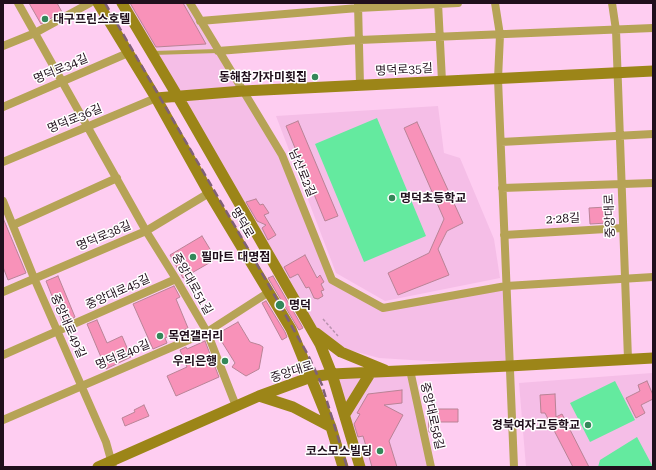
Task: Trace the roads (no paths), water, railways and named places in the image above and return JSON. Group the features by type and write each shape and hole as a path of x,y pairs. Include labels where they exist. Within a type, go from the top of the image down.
{"main road":[{"name":"명덕로","path":"98,3 156,98 209,193 291,329 331,427 343,467"},
{"name":"명덕로","path":"122,3 178,96 320,344 332,374 360,467"},
{"name":"명덕로35길","path":"156,98 243,91 653,71"},
{"path":"312,330 341,352 389,371"},
{"name":"중앙대로","path":"98,467 112,464 259,396 311,377 332,374 653,358"},
{"path":"345,414 371,372"},
{"path":"259,396 293,407 331,427"}],"street":[{"name":"중앙대로51길","path":"18,3 146,231 176,279 206,332 236,406"},
{"path":"3,46 35,33 90,3"},
{"name":"남산로2길","path":"190,3 282,155 332,280 383,308 506,286"},
{"path":"200,20 358,6 458,3"},
{"path":"495,3 500,35 498,79 514,467"},
{"name":"중앙대로","path":"612,3 616,30 628,359"},
{"path":"438,4 442,81"},
{"path":"358,6 360,85"},
{"path":"218,51 359,40 653,28"},
{"name":"명덕로34길","path":"3,107 128,53"},
{"name":"명덕로36길","path":"3,162 156,98"},
{"path":"501,142 653,134"},
{"path":"13,224 117,178"},
{"path":"502,188 653,183"},
{"name":"명덕로38길","path":"3,292 146,231 209,193"},
{"name":"중앙대로49길","path":"3,201 34,278 106,442 112,464"},
{"name":"2·28길","path":"504,235 623,228"},
{"path":"506,286 653,277"},
{"name":"중앙대로45길","path":"3,355 176,279"},
{"name":"명덕로40길","path":"3,420 206,332 270,292"},
{"name":"중앙대로58길","path":"410,370 431,467"}],"lane":[{"path":"152,53 218,51"}],"railway":[{"path":"105,3 308,355 322,385 347,467"}],"place":[{"name":"대구프린스호텔","path":"45,19"},
{"name":"동해참가자미횟집","path":"315,77"},
{"name":"명덕초등학교","path":"392,198"},
{"name":"필마트 대명점","path":"193,257"},
{"name":"명덕","path":"280,305"},
{"name":"목연갤러리","path":"160,336"},
{"name":"우리은행","path":"225,361"},
{"name":"경북여자고등학교","path":"588,425"},
{"name":"코스모스빌딩","path":"380,451"}]}
